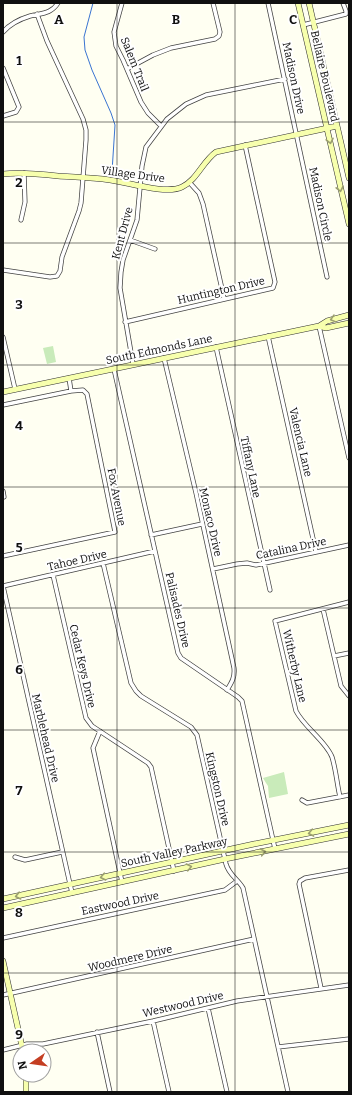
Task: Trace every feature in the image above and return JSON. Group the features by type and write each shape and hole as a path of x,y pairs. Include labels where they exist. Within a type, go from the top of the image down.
{"main road":[{"name":"Bellaire Boulevard","path":"298,3 349,224"},
{"name":"Bellaire Boulevard","path":"309,3 337,126 346,152 349,178"},
{"name":"Village Drive","path":"3,174 24,173 83,177 141,186 174,189 180,188 189,182 216,152 337,126"},
{"path":"333,154 346,152"},
{"name":"South Edmonds Lane","path":"3,392 319,326 327,321 349,315"},
{"name":"South Edmonds Lane","path":"319,326 326,328 349,323"},
{"name":"South Valley Parkway","path":"3,899 349,825"},
{"name":"South Valley Parkway","path":"3,908 225,859 349,834"},
{"path":"3,961 22,1043"}],"street":[{"path":"3,32 16,22 37,14 47,13 58,3"},
{"name":"Salem Trail","path":"122,3 115,26 114,38 116,46 141,102 148,113 161,126"},
{"path":"127,69 153,55 172,48 214,39 219,36 220,32 214,3"},
{"name":"Madison Drive","path":"268,3 297,134"},
{"path":"303,25 346,14 343,3"},
{"path":"3,270 50,277 57,276 60,271 62,257 79,211 86,130 83,119 47,41 37,14"},
{"path":"3,68 19,107 16,112 3,116"},
{"name":"Kent Drive","path":"133,364 120,288 123,260 137,220 142,166 146,147 172,113 186,104 206,96 285,79"},
{"name":"Madison Circle","path":"297,134 327,276"},
{"name":"Huntington Drive","path":"125,322 224,298 273,288 275,282 245,145"},
{"path":"21,220 25,202 24,173"},
{"path":"189,182 199,193 203,204 224,298"},
{"path":"130,240 155,249"},
{"path":"319,326 349,458"},
{"name":"Valencia Lane","path":"268,336 316,552"},
{"path":"3,337 15,389"},
{"name":"Tiffany Lane","path":"216,347 270,590"},
{"name":"Monaco Drive","path":"164,358 213,569 235,675 227,690"},
{"name":"Palisades Drive","path":"114,368 175,642 181,658 242,701 275,849"},
{"path":"69,378 71,391"},
{"name":"Fox Avenue","path":"3,405 71,391 83,390 87,394 115,532 3,556"},
{"path":"3,490 3,497"},
{"path":"151,535 202,524"},
{"name":"Catalina Drive","path":"213,569 247,563 256,565 264,564 349,545"},
{"name":"Tahoe Drive","path":"3,586 155,551"},
{"name":"Kingston Drive","path":"103,563 133,687 141,696 190,727 197,735 228,872 243,888 288,1092"},
{"name":"Cedar Keys Drive","path":"53,575 86,718 92,726 145,760 151,767 174,871"},
{"name":"Marblehead Drive","path":"3,586 72,893"},
{"path":"349,602 323,609 342,686 349,696"},
{"name":"Witherby Lane","path":"323,609 275,621 296,711 301,720 323,744 332,757 340,797"},
{"path":"334,656 349,653"},
{"path":"100,731 93,748 122,882"},
{"path":"302,800 307,803 349,795"},
{"path":"15,858 25,860 62,852"},
{"path":"321,988 299,887 300,881 306,878 349,870"},
{"name":"Eastwood Drive","path":"3,938 226,890 237,881"},
{"name":"Woodmere Drive","path":"3,995 254,939"},
{"name":"Westwood Drive","path":"48,1043 153,1021 237,1001 349,985"},
{"path":"208,1008 227,1092"},
{"path":"153,1021 169,1092"},
{"path":"97,1032 110,1092"},
{"path":"278,1047 349,1039"}],"green space":[{"path":"53,346 56,362 47,364 43,348"},
{"path":"284,772 288,794 269,798 268,786 263,778"}],"waterway":[{"path":"93,3 84,37 85,50 115,125 112,172"}]}
